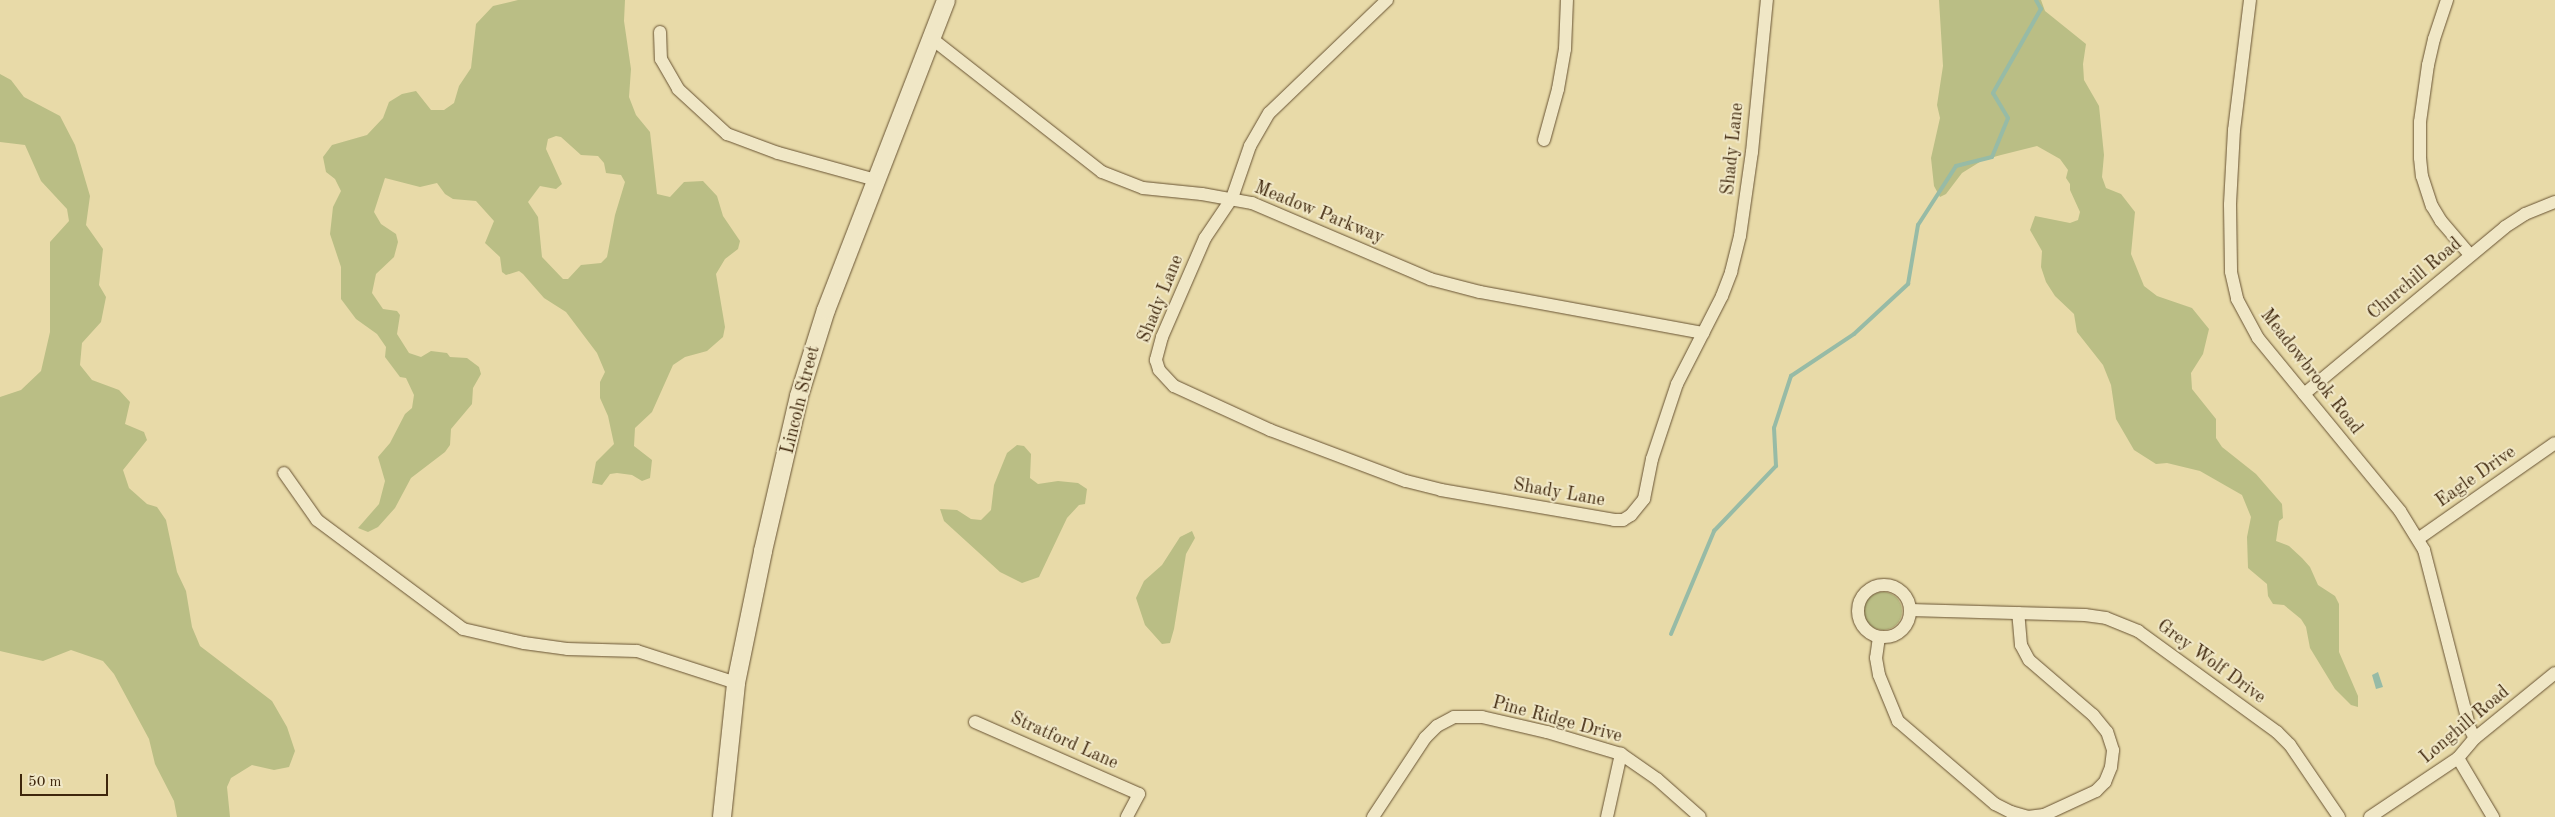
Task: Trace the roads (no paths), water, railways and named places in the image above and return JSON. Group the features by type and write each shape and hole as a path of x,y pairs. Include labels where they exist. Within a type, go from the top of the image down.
{"main road":[{"name":"Lincoln Street","path":"722,817 736,683 763,551 799,396 826,310 946,0"}],"street":[{"path":"1232,198 1250,146 1269,113 1387,0"},
{"path":"1544,140 1558,89 1565,49 1566,0"},
{"name":"Shady Lane","path":"1232,198 1205,238 1166,328 1156,360 1159,370 1174,386 1270,430 1406,481 1441,490 1584,516 1623,520 1631,515 1644,499 1652,459 1677,384 1722,296 1740,236 1752,152 1767,0"},
{"name":"Meadowbrook Road","path":"2250,0 2234,138 2229,245 2231,272 2242,311 2258,338 2400,511 2418,539 2424,550 2470,729 2475,738"},
{"path":"2447,0 2434,39 2428,65 2420,122 2420,158 2422,176 2432,206 2441,221 2470,255"},
{"path":"660,32 660,59 678,89 727,134 778,153 876,180"},
{"name":"Meadow Parkway","path":"931,38 1102,172 1144,188 1232,198 1252,203 1430,279 1480,292 1704,333"},
{"name":"Churchill Road","path":"2304,394 2470,255 2525,214 2555,202"},
{"name":"Eagle Drive","path":"2418,539 2555,443"},
{"path":"284,472 317,520 463,629 524,643 567,649 636,651 736,683"},
{"path":"1885,585 1897,588 1907,598 1910,610 1909,619 1903,629 1894,635 1879,637 1867,630 1860,620 1858,608 1863,596 1871,588 1885,585"},
{"name":"Grey Wolf Drive","path":"1910,610 2085,615 2106,618 2138,631 2277,732 2290,745 2339,817"},
{"path":"1879,637 1876,658 1878,675 1898,721 1995,804 2011,812 2028,817 2044,815 2096,791 2106,782 2111,767 2113,750 2107,732 2093,715 2029,660 2021,645 2018,613"},
{"name":"Longhill Road","path":"2370,817 2458,758 2475,738 2555,673"},
{"name":"Pine Ridge Drive","path":"1373,817 1425,738 1437,726 1453,717 1482,717 1547,732 1621,754 1657,779 1700,817"},
{"name":"Stratford Lane","path":"975,722 1139,794 1127,817"},
{"path":"1607,817 1621,754"},
{"path":"2458,758 2493,817"}],"waterway":[{"path":"1671,634 1714,531 1776,466 1774,428 1791,376 1854,334 1908,284 1918,225 1956,166 1992,157 2008,118 1993,93 2041,9 2036,0"}]}
